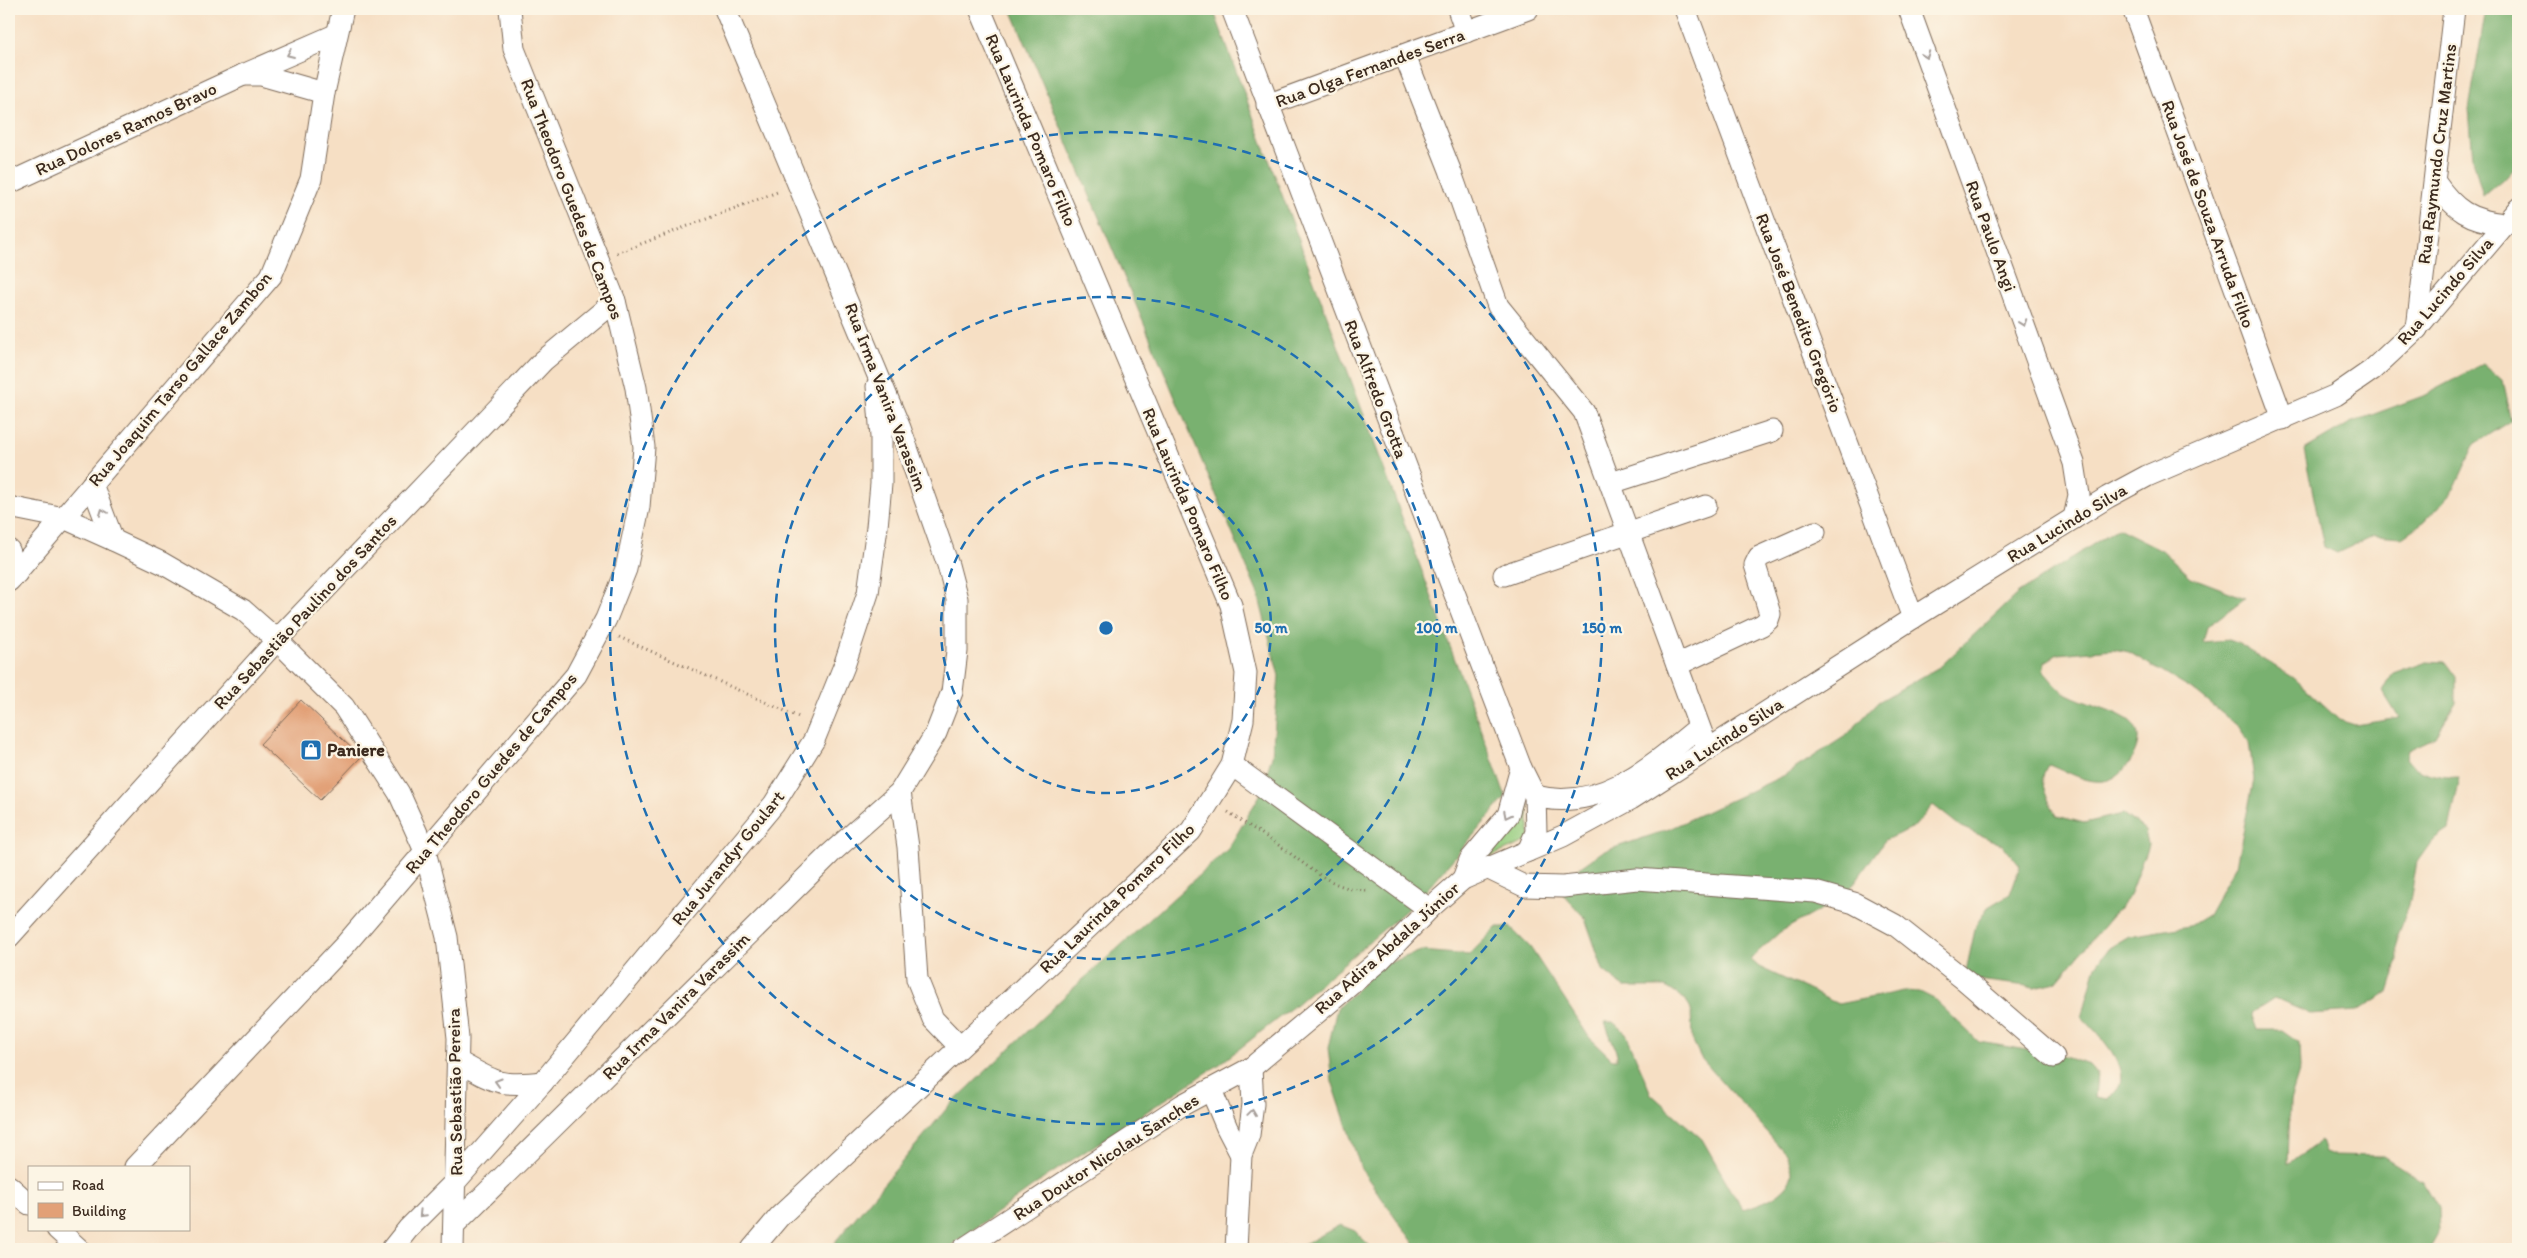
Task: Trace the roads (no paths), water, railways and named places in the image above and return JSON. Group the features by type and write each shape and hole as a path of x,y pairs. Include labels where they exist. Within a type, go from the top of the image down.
{"street":[{"name":"Rua Joaquim Tarso Gallace Zambon","path":"13,577 271,276 311,179 324,93 342,9"},
{"path":"494,9 514,50"},
{"name":"Rua Theodoro Guedes de Campos","path":"136,1166 345,945 576,675 601,629 626,568 639,508 644,447 636,388 615,301 514,50 510,9"},
{"name":"Rua Irma Vanira Varassim","path":"455,1224 830,854 900,792 936,733 952,692 957,651 957,599 945,556 900,428 725,9"},
{"name":"Rua Laurinda Pomaro Filho","path":"752,1249 779,1217 959,1046 1191,831 1232,766 1243,720 1246,673 1231,605 980,9"},
{"name":"Rua Alfredo Grotta","path":"1232,9 1521,768 1535,796 1536,832 1528,851"},
{"path":"1458,9 1466,32"},
{"name":"Rua Olga Fernandes Serra","path":"1267,105 1405,56 1528,9"},
{"name":"Rua José Benedito Gregório","path":"1685,9 1913,618"},
{"name":"Rua Paulo Angi","path":"1909,9 2074,463 2083,478 2108,497"},
{"name":"Rua José de Souza Arruda Filho","path":"2135,9 2283,419"},
{"name":"Rua Raymundo Cruz Martins","path":"2416,329 2435,182 2454,9"},
{"name":"Rua Dolores Ramos Bravo","path":"9,183 243,75 335,35"},
{"path":"1405,56 1450,170 1498,306 1584,412 1708,750"},
{"name":"Rua Dolores Ramos Bravo","path":"243,75 261,75 324,93"},
{"path":"2435,182 2447,199 2463,213 2483,221 2511,216"},
{"name":"Rua Lucindo Silva","path":"1563,836 1631,799 1913,618 2108,497 2147,476 2336,395 2372,370 2416,329 2511,216"},
{"name":"Rua Sebastião Paulino dos Santos","path":"9,937 277,640 543,360 615,301"},
{"name":"Rua Jurandyr Goulart","path":"392,1249 408,1228 456,1181 543,1082 774,804 814,740 844,666 868,593 881,484 881,437 875,366"},
{"path":"1611,483 1772,431"},
{"name":"Rua Paulo Angi","path":"2074,463 2079,495 2074,518"},
{"path":"92,484 113,540"},
{"name":"Rua Sebastião Pereira","path":"9,506 64,518 162,562 244,610 344,707 399,793 425,851 447,937 458,1038 453,1249"},
{"path":"1504,575 1706,506"},
{"path":"1677,665 1762,625 1768,620 1770,614 1755,564 1759,557 1815,532"},
{"path":"9,550 13,577"},
{"path":"1535,796 1565,801 1589,797 1628,781 1699,726"},
{"path":"1232,766 1429,909"},
{"path":"1463,879 1470,860 1508,815 1521,768"},
{"path":"900,792 908,847 917,979 933,1019 959,1046"},
{"path":"1535,796 1550,812 1557,815 1570,820 1592,820"},
{"name":"Rua Adira Abdala Júnior","path":"1251,1068 1380,960 1429,909 1463,879 1563,836"},
{"path":"1486,868 1524,886 1563,887 1637,879 1815,892 1854,903 1895,925 1966,981 2054,1057"},
{"path":"457,1061 495,1082 512,1085 543,1082"},
{"path":"1236,1249 1241,1155 1249,1135 1254,1104 1251,1068"},
{"name":"Rua Doutor Nicolau Sanches","path":"963,1249 1182,1105 1251,1068"},
{"path":"1211,1090 1241,1155"},
{"path":"9,1186 28,1203"}],"place":[{"name":"Paniere","path":"311,750"}]}
